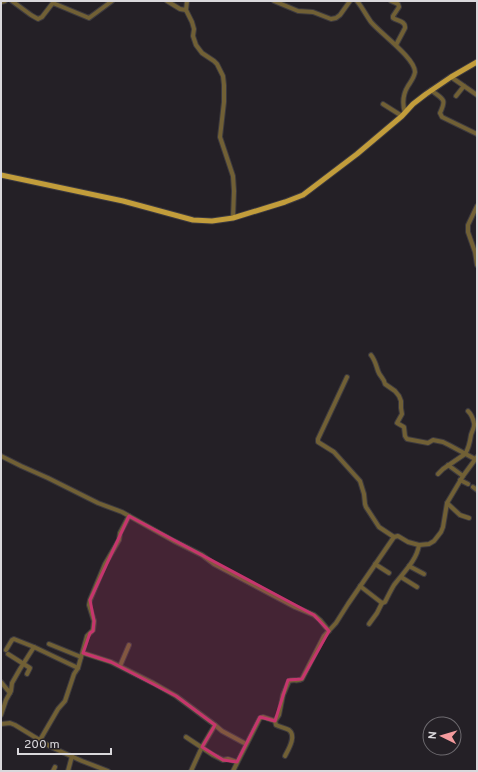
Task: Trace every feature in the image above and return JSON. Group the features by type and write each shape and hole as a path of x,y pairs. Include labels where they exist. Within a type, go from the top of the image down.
{"main road":[{"path":"1,175 123,201 193,220 212,221 232,218 303,195 357,154 420,98 451,77 477,62"}],"street":[{"path":"1,2 5,1"},
{"path":"12,1 38,19 42,18 53,3 89,18 112,1"},
{"path":"167,1 180,9 186,10"},
{"path":"187,1 186,10 192,22 194,41 202,53 217,64 223,76 224,102 220,137 233,176 234,191 232,218"},
{"path":"274,1 298,11 313,12 331,19 340,15 350,1"},
{"path":"357,1 371,22 411,62 415,70 414,77 404,95 403,114 382,104"},
{"path":"391,1 398,4 399,7 393,18 403,23 405,26 396,46"},
{"path":"451,77 477,94"},
{"path":"456,96 464,86"},
{"path":"431,90 443,101 444,105 440,113 441,116 477,134"},
{"path":"477,206 468,225 468,232 475,252 477,265"},
{"path":"347,377 318,439 318,442 334,452 360,481 366,507 379,528 394,537 398,536 408,542 419,545 429,544 434,541 441,532 447,504 461,478 476,458 438,441 433,440 428,443 407,439 405,436 404,427 397,423 402,414 402,403 400,398 395,391 385,384 384,379 379,374 371,355"},
{"path":"438,474 448,465 465,454 469,447 474,423 468,411"},
{"path":"1,456 90,499 122,512 202,555 214,564 289,604 314,615 329,631"},
{"path":"448,465 468,484"},
{"path":"447,504 460,514 469,518"},
{"path":"40,740 58,709 65,701 74,674 78,668 87,636 94,628 94,618 89,605 90,600 105,564 129,516"},
{"path":"275,721 279,715 283,695 290,680 302,679 322,639 336,623 394,537"},
{"path":"369,624 382,602 385,602 392,589 409,566 418,550 419,545"},
{"path":"375,564 389,573"},
{"path":"409,566 424,574"},
{"path":"401,577 416,587"},
{"path":"360,586 382,602"},
{"path":"6,650 13,639 34,647 78,668"},
{"path":"50,644 82,655 103,659 120,666 176,696 222,731 246,744"},
{"path":"120,666 129,645"},
{"path":"1,715 10,693 12,683 34,647"},
{"path":"8,654 30,668 27,674"},
{"path":"1,682 10,693"},
{"path":"233,771 260,718 263,717 275,721 276,725 289,730 292,736 291,744 286,756"},
{"path":"1,724 10,723 15,725 51,747 108,771"},
{"path":"191,771 202,747 215,725"},
{"path":"186,737 223,760 228,759 238,762"},
{"path":"68,771 72,756"}],"highlighted area":[{"path":"129,516 314,615 329,631 302,679 288,680 275,721 260,717 237,762 223,760 202,747 215,725 176,696 111,662 83,653 90,633 93,631 94,621 90,600"}]}
